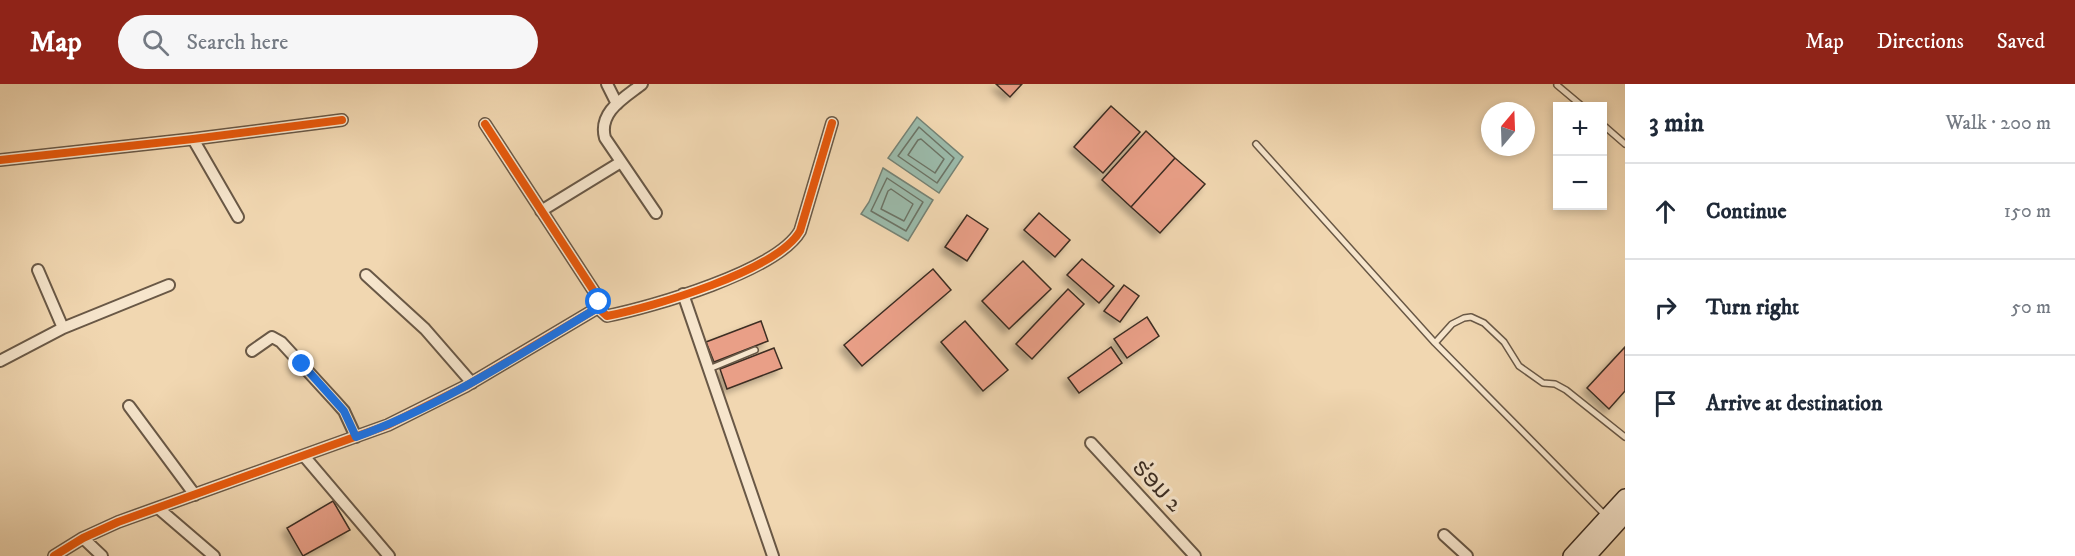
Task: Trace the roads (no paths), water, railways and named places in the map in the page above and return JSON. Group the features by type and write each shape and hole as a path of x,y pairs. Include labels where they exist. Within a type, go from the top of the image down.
{"main road":[{"path":"1588,556 1616,519 1625,497"},
{"path":"1571,556 1616,519"}],"street":[{"path":"607,84 617,104"},
{"path":"642,84 617,104 606,117 603,130 605,138 656,213"},
{"path":"0,160 342,120"},
{"path":"597,307 607,316 683,294 731,276 786,248 795,240 804,220 832,123"},
{"path":"54,556 83,538 117,522 388,425 472,383 597,307 599,299 484,124"},
{"path":"193,139 238,217"},
{"path":"541,211 621,162"},
{"path":"38,270 63,328"},
{"path":"366,275 425,329 472,383"},
{"path":"0,362 63,328 169,285"},
{"path":"683,294 773,556"},
{"path":"252,351 272,338 281,342 344,411 356,437"},
{"path":"129,406 195,495"},
{"name":"ຮ່ອມ 2","path":"1091,443 1196,556"},
{"path":"304,456 389,556"},
{"path":"158,508 214,556"},
{"path":"1444,535 1467,556"},
{"path":"83,538 102,556"}],"lane":[{"path":"1557,85 1577,102"},
{"path":"1607,128 1625,144"},
{"path":"1256,144 1435,343 1616,519"},
{"path":"1435,343 1452,324 1464,318 1471,317 1484,323 1504,342 1519,366 1543,383 1555,384 1566,390 1625,437"},
{"path":"709,369 755,350"}],"water":[{"path":"917,117 963,157 939,193 888,158"},
{"path":"883,168 933,200 908,241 861,214 869,202"}]}
